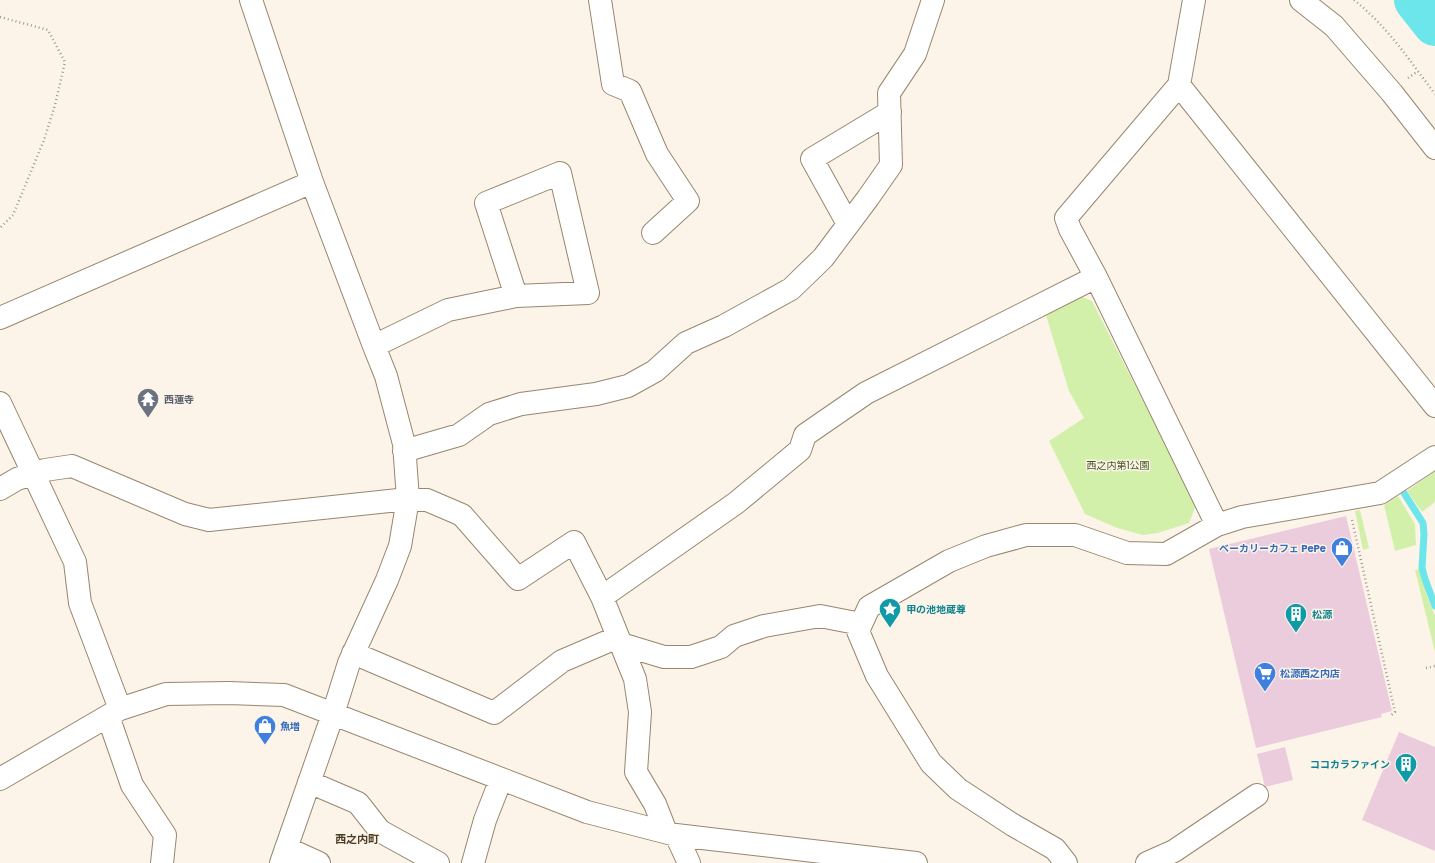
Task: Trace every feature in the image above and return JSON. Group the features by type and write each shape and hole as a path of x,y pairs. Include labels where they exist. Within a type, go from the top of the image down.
{"street":[{"path":"251,0 312,182 386,376 404,444 408,499 400,546 387,580 353,653 284,855 319,863"},
{"path":"600,0 613,84 630,91 657,154 688,201 653,233"},
{"path":"404,451 459,435 489,414 521,404 596,394 628,386 655,371 686,343 724,326 791,289 823,258 891,164 889,93 915,54 933,0"},
{"path":"1194,0 1179,85 1066,218 1217,525"},
{"path":"1301,0 1334,26 1392,93 1435,148"},
{"path":"1179,85 1435,406"},
{"path":"848,224 812,159 890,112"},
{"path":"374,346 448,310 516,296 588,293 560,173 486,203 516,296"},
{"path":"0,318 312,182"},
{"path":"602,597 736,502 800,450 805,435 866,393 1096,277"},
{"path":"0,403 32,474 75,562 80,604 114,713 132,785 165,835 162,863"},
{"path":"1066,863 1055,849 1013,825 958,789 931,763 877,676 858,631 869,607 949,561 986,546 1026,535 1075,535 1127,554 1166,554 1217,525 1242,517 1380,493 1435,457"},
{"path":"0,489 17,479 32,474 45,470 72,466 185,514 209,520 408,499 427,500 462,515 518,578 574,542 602,597 635,679 640,712 636,772 689,863"},
{"path":"353,653 494,713 562,661 620,641 664,657 691,657 721,647 734,636 764,626 820,616 861,624"},
{"path":"0,779 114,713 166,694 229,693 284,695 587,812 671,833 916,863"},
{"path":"473,863 485,820 501,779"},
{"path":"309,782 358,803 380,830 438,863"},
{"path":"1147,863 1174,851 1257,795"}],"path":[{"path":"1354,0 1369,12 1394,40 1435,94"},
{"path":"0,17 48,30 65,62 55,104 44,140 13,215 0,228"},
{"path":"1405,80 1418,71"},
{"path":"1347,498 1395,712 1390,716"},
{"path":"1426,668 1435,666"}],"green space":[{"name":"西之内第1公園","path":"1078,295 1092,301 1196,505 1189,523 1158,533 1143,535 1117,528 1085,514 1049,441 1084,418 1069,391 1045,312"},
{"path":"1435,471 1435,502 1422,512 1407,491"},
{"path":"1398,496 1415,524 1416,545 1395,551 1384,505"},
{"path":"1360,510 1369,548 1363,550 1355,511"},
{"path":"1420,569 1426,593 1435,616 1435,652 1415,570"}],"building":[{"name":"松源","path":"1346,516 1392,711 1381,714 1382,717 1256,748 1209,549"},
{"name":"ココカラファイン","path":"1399,732 1435,747 1435,851 1362,820"},
{"path":"1285,747 1293,780 1265,787 1257,754"}],"waterway":[{"path":"1416,0 1435,24"},
{"path":"1404,493 1423,523 1424,534 1422,568 1435,606"}],"place":[{"name":"西蓮寺","path":"148,418"},
{"name":"ベーカリーカフェ PePe","path":"1342,568"},
{"name":"甲の池地蔵尊","path":"890,628"},
{"name":"松源","path":"1296,634"},
{"name":"松源西之内店","path":"1265,692"},
{"name":"魚増","path":"265,746"},
{"name":"ココカラファイン","path":"1406,784"}],"district":[{"name":"西之内町","path":"357,839"}]}
